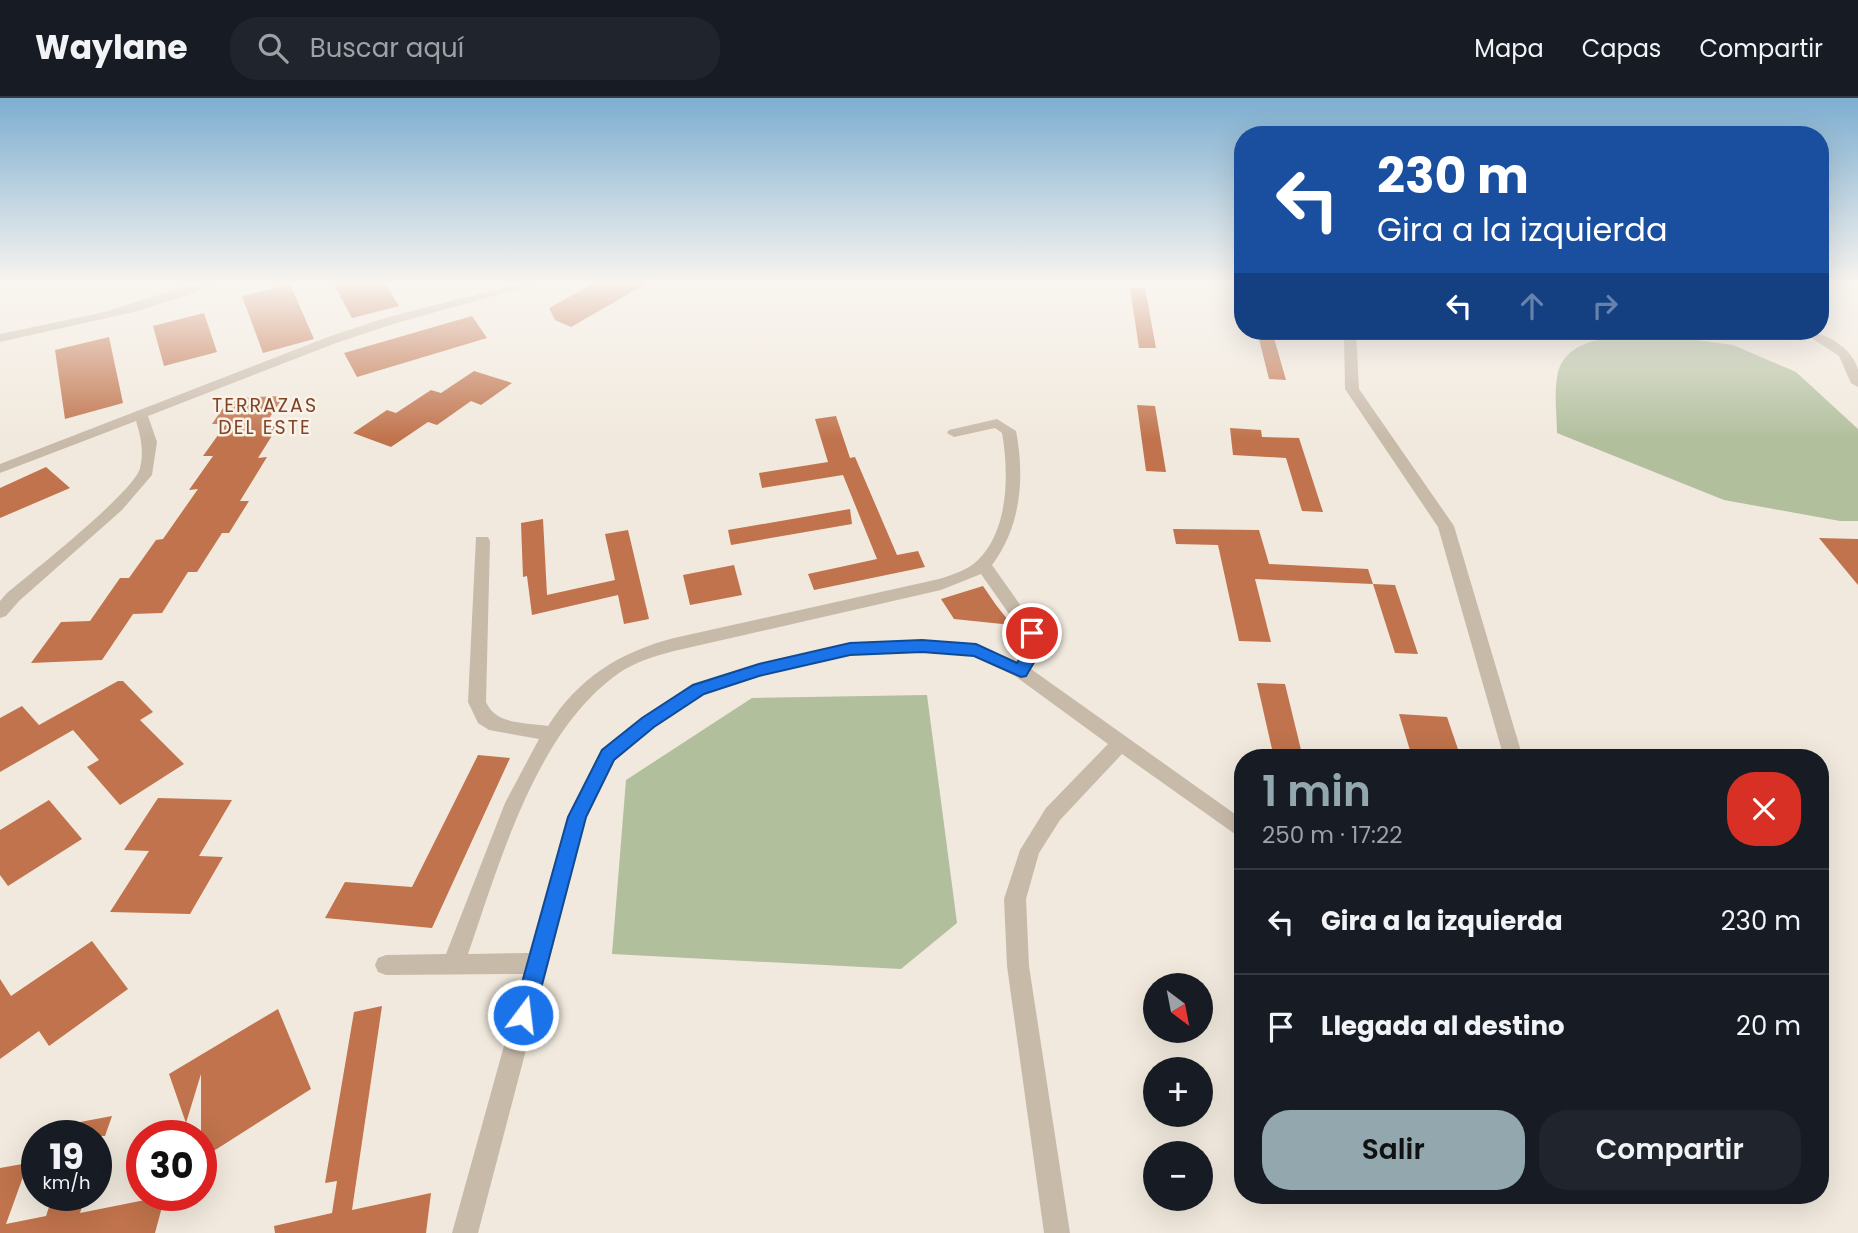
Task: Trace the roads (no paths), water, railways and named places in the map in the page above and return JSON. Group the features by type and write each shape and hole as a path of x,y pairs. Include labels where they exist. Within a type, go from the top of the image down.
{"street":[{"path":"0,338 23,334"},
{"path":"0,469 349,334"},
{"path":"1350,340 1352,389 1446,526 1511,749"},
{"path":"1825,340 1844,354 1858,383"},
{"path":"0,612 13,597 117,507 147,472 150,442 140,414"},
{"path":"453,964 499,839 551,734 579,699 612,669 636,657 679,644 941,584 964,577 983,565 996,551 1011,499 1013,446 1009,431 998,423 954,433"},
{"path":"482,541 478,702 484,718 496,725 551,734"},
{"path":"983,565 1032,633 1032,652 1021,671"},
{"path":"466,1233 577,817 608,755 648,722 698,689 759,670 850,649 922,646 976,650 1021,671 1234,824"},
{"path":"1058,1233 1018,966 1015,899 1030,850 1053,814 1121,743"},
{"path":"386,964 537,963"}],"district":[{"name":"TERRAZAS DEL ESTE","path":"265,416"}]}
